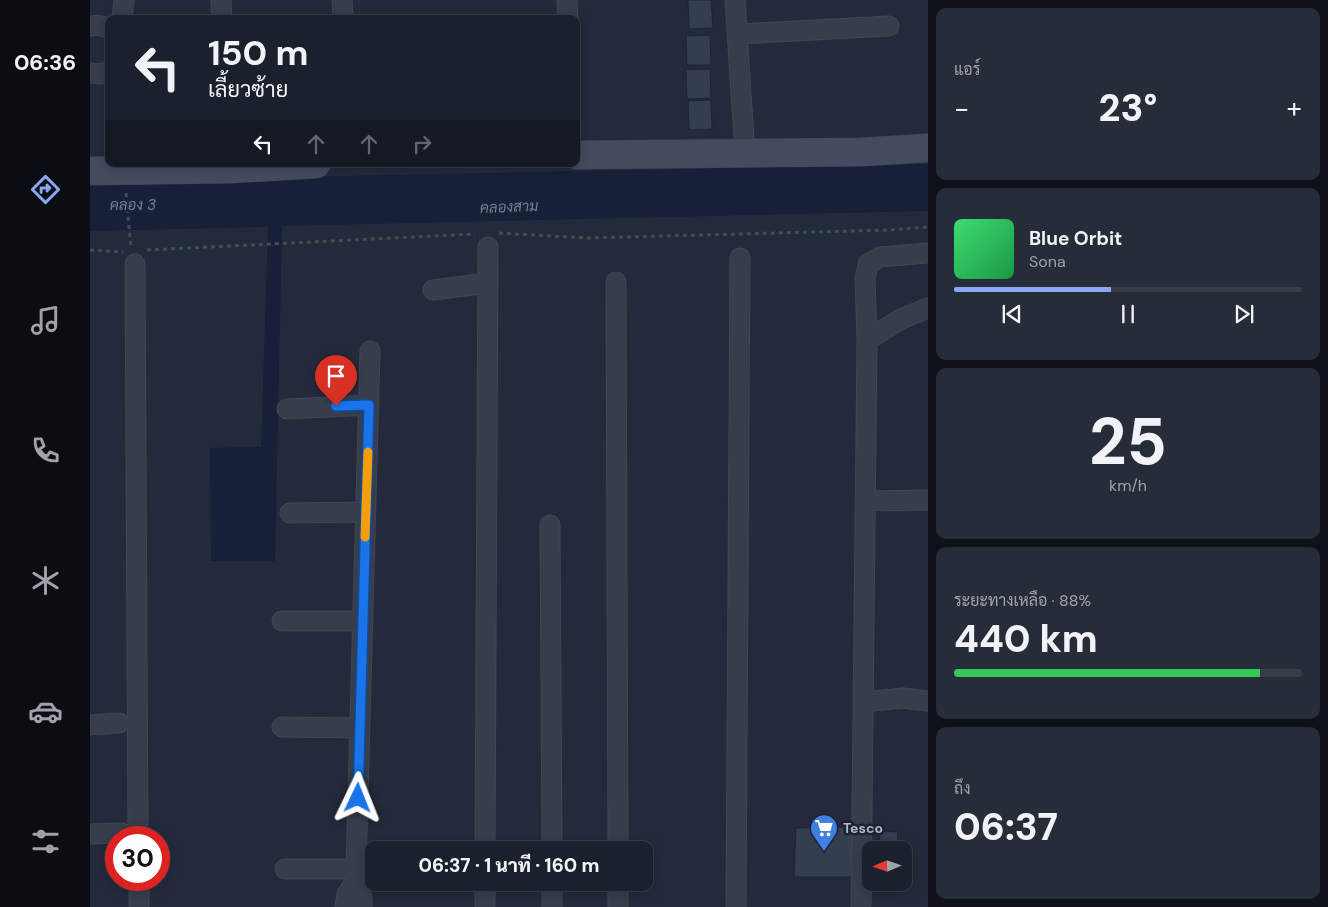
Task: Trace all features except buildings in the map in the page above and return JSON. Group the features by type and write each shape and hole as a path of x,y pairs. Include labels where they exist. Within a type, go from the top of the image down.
{"street":[{"path":"122,15 124,0"},
{"path":"221,0 222,15"},
{"path":"342,0 343,15"},
{"path":"567,0 568,15"},
{"path":"735,0 745,154"},
{"path":"90,26 105,26"},
{"path":"738,34 889,26"},
{"path":"90,74 105,72"},
{"path":"580,155 861,152 928,148"},
{"path":"90,171 120,174 216,167"},
{"path":"485,841 488,283 486,238"},
{"path":"861,907 867,340 865,279 868,264 880,257 928,253"},
{"path":"130,826 134,256"},
{"path":"736,907 740,258"},
{"path":"616,282 618,841"},
{"path":"432,290 488,283"},
{"path":"867,340 901,319 928,308"},
{"path":"362,907 362,898 356,875 370,351"},
{"path":"286,409 369,405"},
{"path":"864,501 928,500"},
{"path":"290,513 366,512"},
{"path":"550,525 552,841"},
{"path":"282,621 363,621"},
{"path":"863,702 903,698 928,701"},
{"path":"90,725 119,723"},
{"path":"282,727 360,728"},
{"path":"90,834 105,834"},
{"path":"285,869 356,875"},
{"path":"345,907 347,894 356,875"},
{"path":"138,891 139,907"},
{"path":"485,891 485,907"},
{"path":"552,891 552,907"},
{"path":"618,891 618,907"}],"path":[{"path":"120,174 134,256"},
{"path":"90,250 122,251 134,256 287,243 486,238 587,238 928,227"}],"water":[{"name":"คลอง 3","path":"928,164 928,211 282,226 275,561 211,561 210,448 261,447 268,227 90,231 90,181"}],"slow traffic":[{"path":"365,537 368,452"}],"place":[{"name":"Tesco","path":"824,852"}],"route":[{"path":"336,406 369,405 358,798"}],"water label":[{"name":"คลองสาม","path":"509,207"}]}
